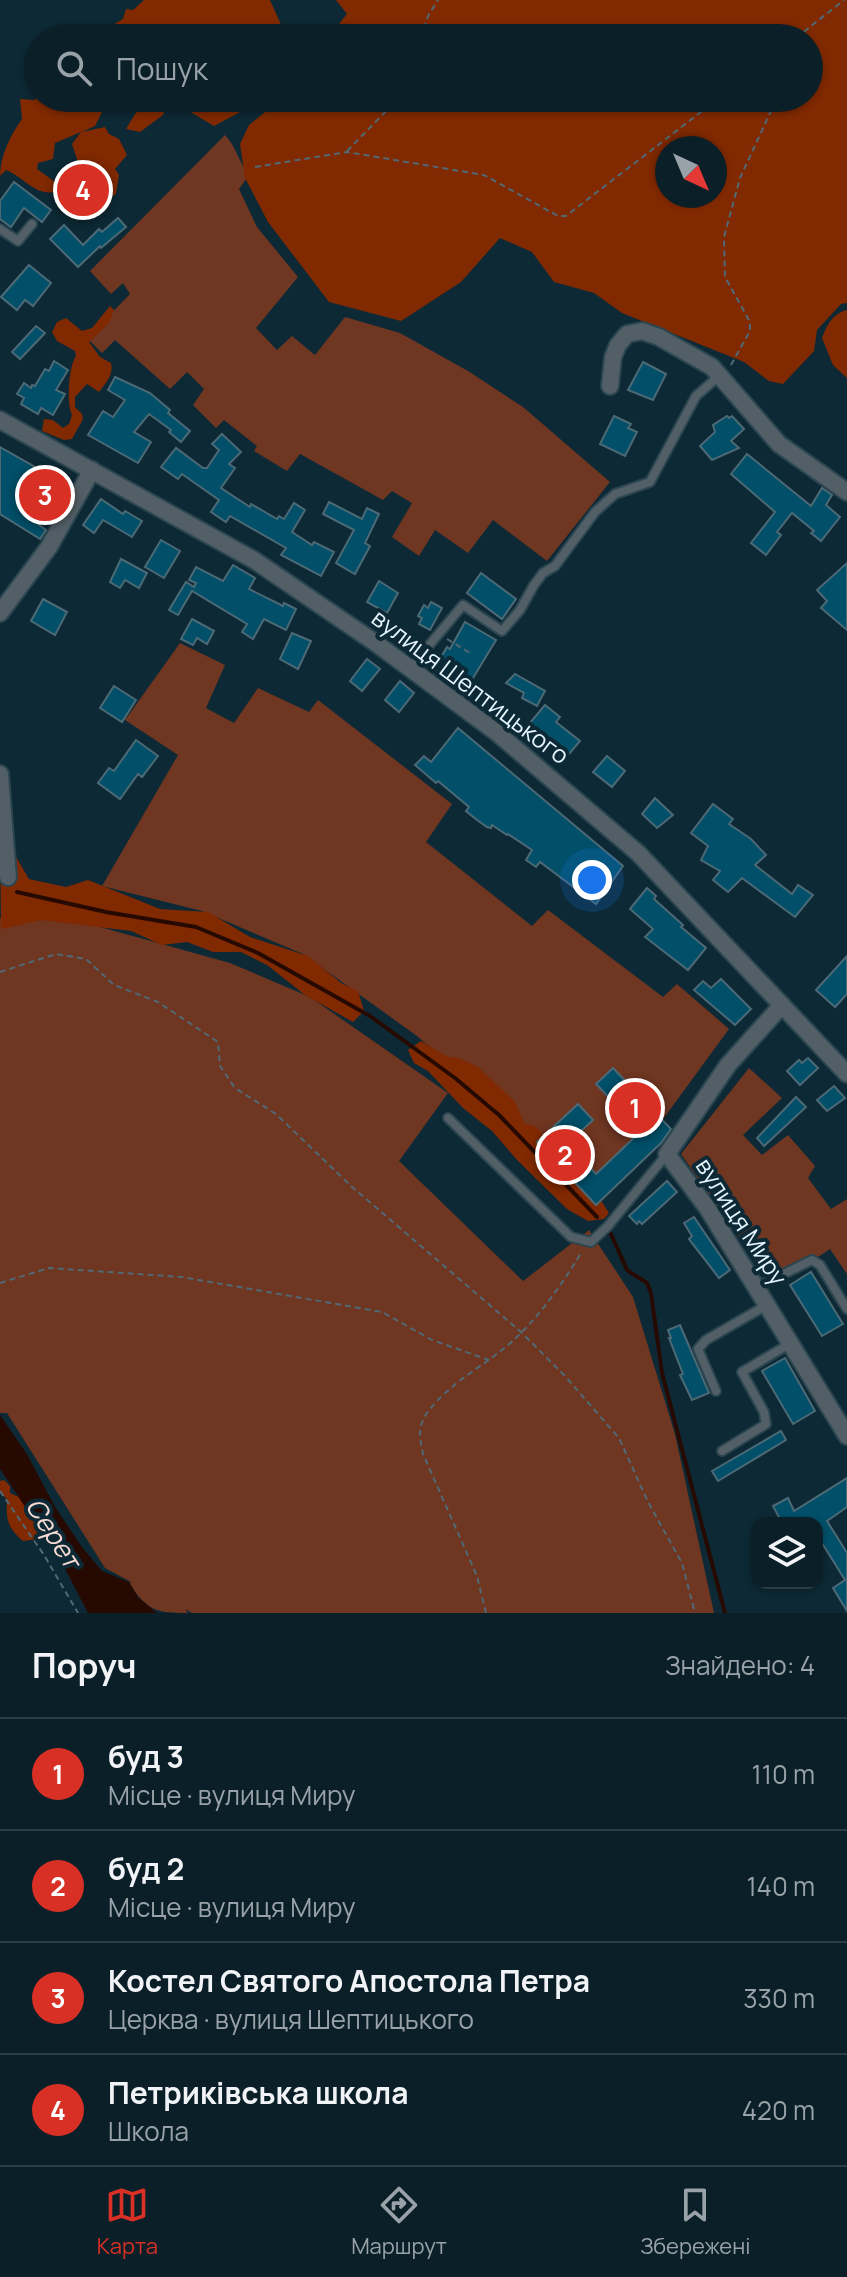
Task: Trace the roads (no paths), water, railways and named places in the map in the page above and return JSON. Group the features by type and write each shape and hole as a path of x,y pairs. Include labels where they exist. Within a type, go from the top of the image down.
{"street":[{"path":"610,386 610,369 618,345 627,334 642,331 712,367 779,444 847,492"},
{"name":"вулиця Шептицького","path":"0,420 254,560 496,732 638,853 847,1074"},
{"path":"0,613 49,547 92,470"},
{"path":"0,774 8,877"},
{"name":"вулиця Миру","path":"782,1005 728,1065 667,1154 708,1209 847,1436"}],"lane":[{"path":"0,229 18,241 32,224"},
{"path":"410,668 463,605 502,631 520,610 543,573 555,566 595,512 615,494 650,482 696,396 724,380"},
{"path":"448,1118 571,1237 591,1242 608,1226 667,1154"},
{"path":"756,1287 812,1260 820,1265 847,1309"},
{"path":"716,1391 698,1349 706,1340 767,1305"},
{"path":"722,1451 766,1424 764,1412 742,1372 792,1343"}],"water":[{"name":"Серет","path":"0,1415 82,1547 102,1571 129,1582 138,1597 157,1613 88,1613 62,1563 0,1469"}],"waterway":[{"path":"17,892 106,912 196,927 258,953 370,1016 455,1078 499,1115 597,1217"},
{"path":"611,1234 627,1270 647,1283 651,1293 662,1373 725,1613"}],"place":[{"name":"Петриківська школа","path":"83,190"},
{"name":"Костел Святого Апостола Петра","path":"45,495"},
{"name":"буд 3","path":"635,1108"},
{"name":"буд 2","path":"565,1155"}]}
